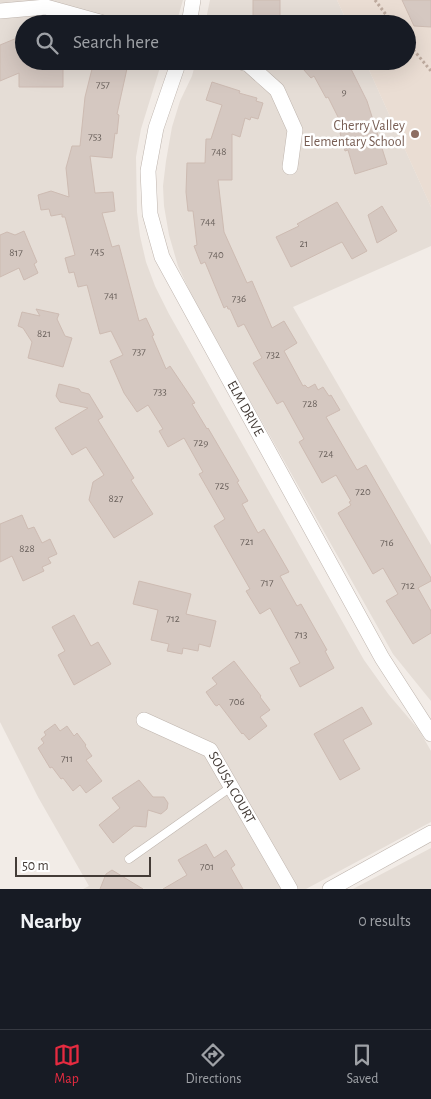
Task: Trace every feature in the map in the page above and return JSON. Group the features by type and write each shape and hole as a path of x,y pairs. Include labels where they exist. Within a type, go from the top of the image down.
{"street":[{"path":"190,15 193,0"},
{"path":"0,11 46,7 75,15"},
{"name":"ELM DRIVE","path":"176,70 156,128 148,171 150,214 162,257 382,658 431,734"},
{"path":"255,70 277,90 295,130 290,167"},
{"name":"SOUSA COURT","path":"144,720 210,750 290,889"},
{"path":"330,889 431,833"}],"lane":[{"path":"130,859 231,787"}],"path":[{"path":"375,0 386,15"},
{"path":"416,54 431,70"}],"shaded area":[{"path":"0,0 183,0 179,15 15,15 15,70 159,70 141,129 136,157 137,212 146,262 169,314 364,660 389,695 419,730 431,751 431,822 306,889 83,889 89,886 38,797 0,722"},
{"path":"210,0 337,0 344,15 207,15"},
{"name":"Cherry Valley Elementary School","path":"337,0 431,0 431,207 369,70 416,70 416,15 344,15"},
{"path":"194,70 369,70 431,207 431,246 293,307 431,545 431,701 393,654 195,303 178,266 169,235 163,186 172,127 180,101"},
{"path":"431,848 431,889 353,889 395,867"}],"building":[{"path":"253,0 280,0 280,15 253,15"},
{"path":"402,0 431,0 431,27 416,26 416,15 409,15"},
{"path":"15,39 15,70 63,70 63,87 19,87 19,73 0,81 0,45"},
{"path":"92,70 127,70 117,114 119,115 117,134 115,133 112,158 90,156 95,193 113,192 115,211 102,213 112,247 119,245 139,321 146,318 166,369 170,366 195,403 192,404 239,481 237,482 248,501 242,504 258,533 264,529 289,572 280,576 297,606 301,604 327,650 325,651 334,668 300,687 290,668 300,663 270,608 260,614 246,591 250,589 214,526 225,519 199,474 203,472 184,438 168,447 159,431 163,429 148,405 137,412 124,393 110,361 123,355 111,331 100,334 87,285 78,287 74,272 69,273 65,258 75,255 65,217 62,217 62,214 51,216 49,209 41,210 38,195 51,191 69,197 66,168 72,146 80,146 85,97"},
{"path":"304,70 352,70 367,101 387,164 355,174 348,150 345,151 340,133 345,131 328,97 326,98 314,76 311,78"},
{"path":"212,82 257,98 256,101 263,103 258,119 251,117 250,120 245,118 240,137 232,134 232,180 218,180 224,232 247,283 252,281 272,328 284,321 297,343 284,351 303,386 305,385 308,388 315,384 318,390 323,387 329,396 331,395 340,410 326,417 357,470 366,465 431,578 431,581 418,588 431,611 431,633 413,644 386,601 398,594 383,568 373,574 338,513 351,505 349,502 351,501 336,475 322,483 299,442 304,439 283,401 277,404 253,363 262,358 244,324 238,327 230,309 227,306 224,308 205,262 201,264 194,246 197,245 193,211 188,211 186,192 187,163 205,163 206,139 211,139 222,105 206,100"},
{"path":"337,202 367,251 352,259 342,242 291,267 276,237 299,226 297,224"},
{"path":"382,206 397,231 377,243 368,215"},
{"path":"24,231 37,262 34,264 38,273 24,280 19,268 0,277 0,235 7,232 15,235"},
{"path":"36,309 59,314 57,319 65,336 72,338 63,367 28,358 32,342 23,328 18,326 22,312 40,316"},
{"path":"59,384 79,389 81,392 89,394 103,417 98,420 134,478 131,480 153,514 114,538 89,500 93,482 104,475 86,447 72,455 55,428 88,408 60,402 56,396"},
{"path":"22,515 28,529 34,527 42,543 50,539 57,554 48,558 51,563 42,567 44,571 23,581 12,556 0,562 0,524"},
{"path":"139,581 191,594 186,614 216,621 210,647 199,644 198,651 183,648 182,654 167,651 169,644 151,640 158,610 133,604"},
{"path":"74,615 91,646 98,642 111,664 74,685 58,655 65,651 52,627"},
{"path":"234,661 270,710 260,717 267,726 249,740 242,734 219,704 215,705 206,692 217,684 212,678"},
{"path":"362,707 372,724 343,740 360,769 340,780 314,734"},
{"path":"55,724 60,731 67,726 74,736 77,733 92,756 86,760 102,781 86,793 80,785 73,791 52,767 50,768 38,748 44,743 41,739 46,735 44,732"},
{"path":"139,780 153,797 164,797 168,803 167,809 161,814 148,810 146,827 134,826 113,843 99,825 120,808 112,798"},
{"path":"206,844 214,858 226,850 235,865 231,868 243,889 163,889 187,875 178,860"},
{"path":"112,870 143,889 100,889 106,874"}],"place":[{"name":"Cherry Valley Elementary School","path":"415,134"}]}
